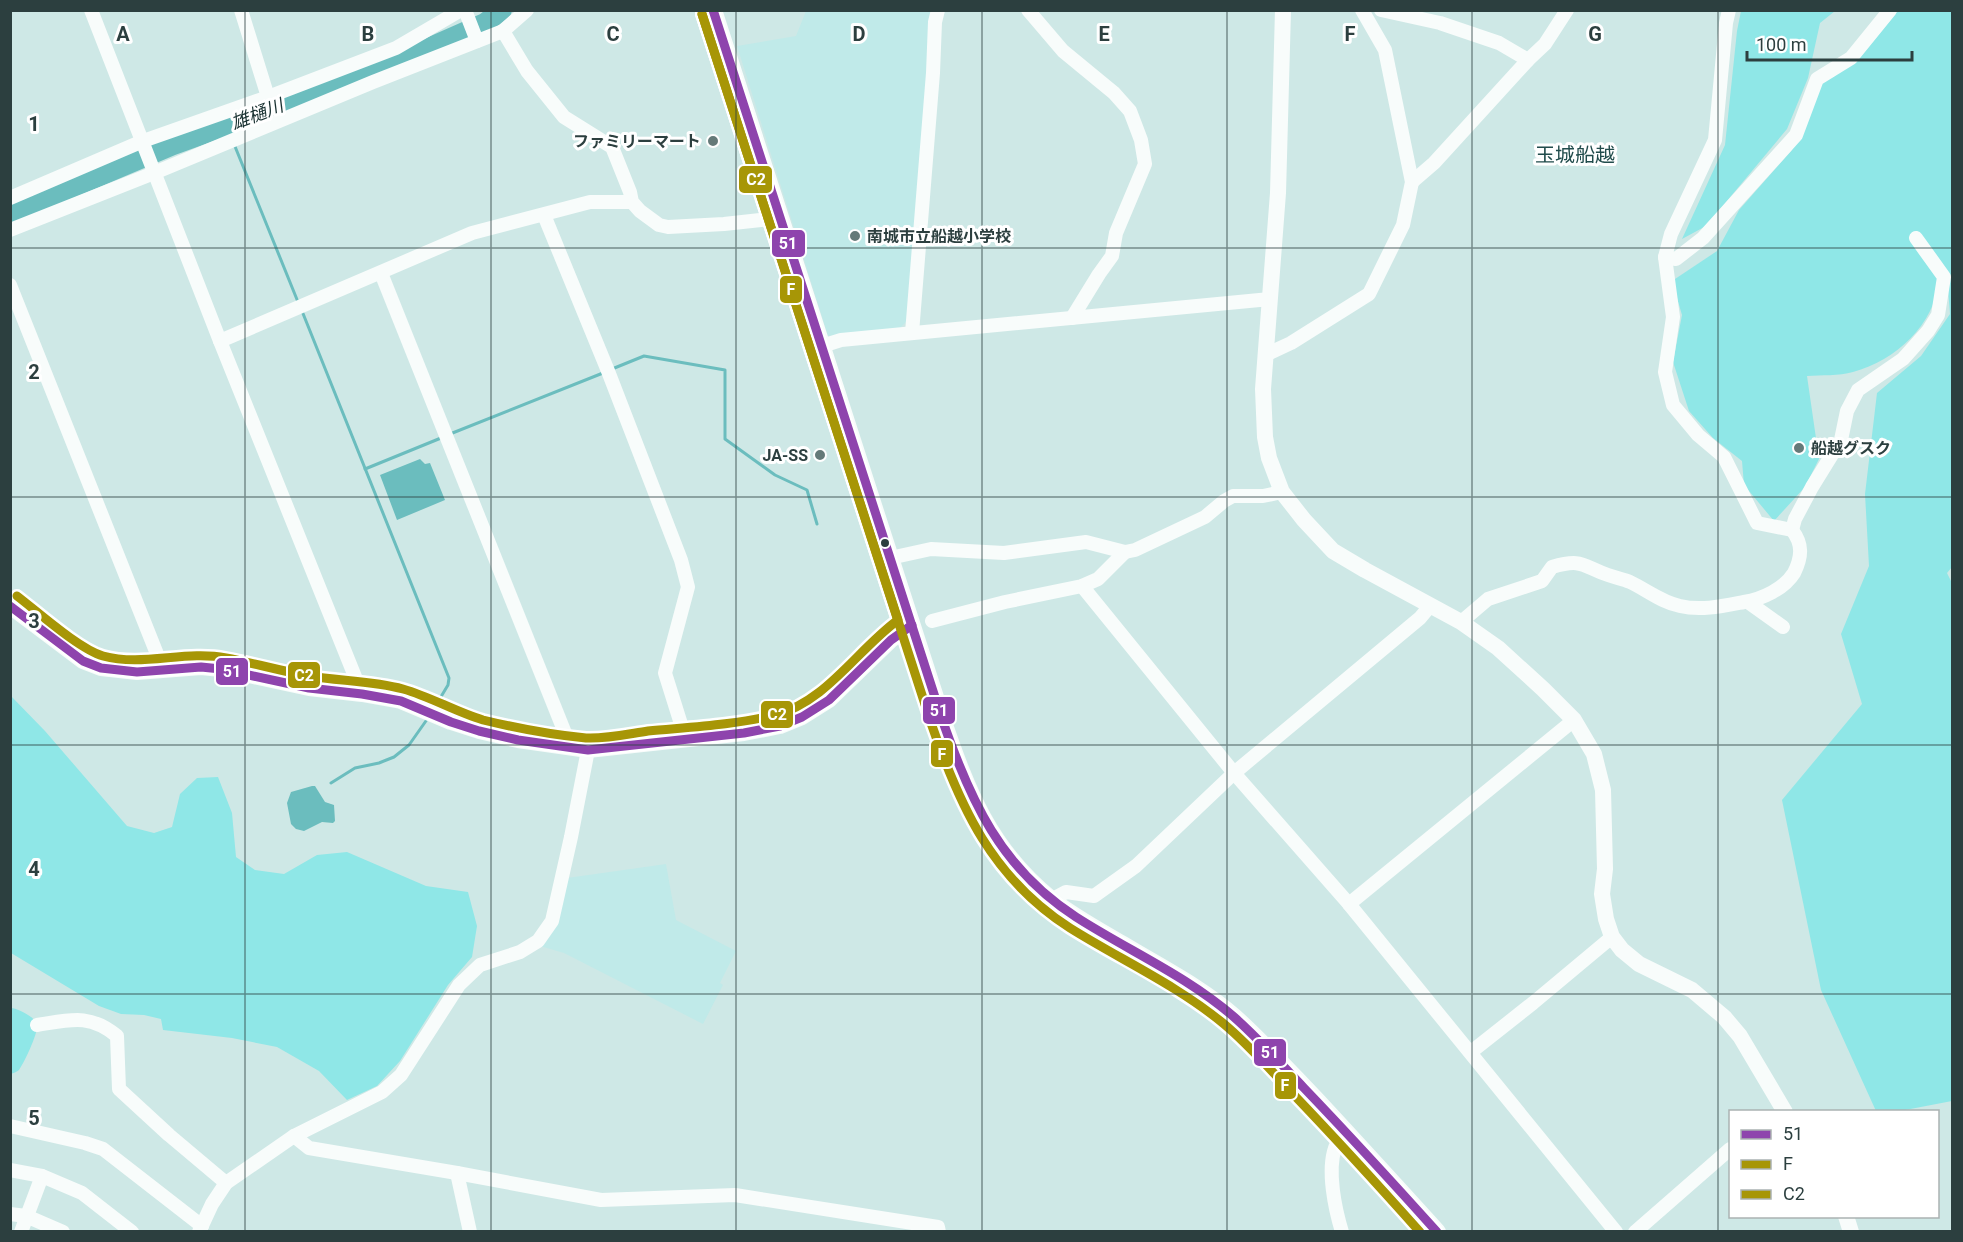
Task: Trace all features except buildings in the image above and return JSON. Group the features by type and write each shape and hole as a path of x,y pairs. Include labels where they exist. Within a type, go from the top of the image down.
{"main road":[{"path":"713,10 949,739 978,812 996,842 1019,871 1051,900 1195,989 1233,1016 1278,1060 1437,1232"}],"street":[{"path":"91,10 220,341 362,694"},
{"path":"241,10 268,97"},
{"path":"10,198 142,141 268,97 396,48 463,10 477,41"},
{"path":"10,230 503,31 527,10"},
{"path":"912,333 935,22 939,10"},
{"path":"1028,10 1063,51 1114,93 1130,111 1141,140 1145,164 1116,233 1112,256 1072,318"},
{"path":"1283,10 1278,193 1263,389 1265,437 1269,458 1282,492 1333,551 1461,622 1498,648 1574,720 1594,754 1603,790 1605,869 1602,894 1612,937 1622,950 1639,964 1692,990 1724,1017 1740,1036 1780,1109"},
{"path":"1265,355 1292,343 1369,294 1403,225 1412,182 1385,50 1362,10"},
{"path":"1380,10 1440,23 1499,43 1528,60"},
{"path":"1412,182 1434,163 1545,44 1568,10"},
{"path":"1729,10 1715,140 1671,234 1665,257 1673,317 1665,372 1673,405 1698,435 1724,457 1757,523 1792,530"},
{"path":"1665,257 1676,259 1703,238 1726,213 1796,135 1817,79 1851,57 1890,10"},
{"path":"503,31 527,71 564,117 612,147 632,202 659,225 668,227 780,218"},
{"path":"220,341 472,233 590,202 632,202"},
{"path":"544,215 608,371 681,560 688,587 665,673 686,740"},
{"path":"1461,622 1488,599 1542,581 1552,567 1566,563 1585,563 1608,575 1629,581 1665,602 1681,607 1710,608 1748,602 1776,590 1793,575 1799,561 1801,546 1792,530 1795,519 1841,440 1847,411 1857,390 1903,359 1928,332 1938,315 1944,278 1916,238"},
{"path":"10,1126 103,1149 201,1229 212,1204 226,1183 294,1136 382,1092 401,1075 459,985 480,965 520,952 538,941 552,921 571,837 579,749 381,273"},
{"path":"10,285 163,669"},
{"path":"822,346 841,340 1270,299"},
{"path":"890,558 931,549 1004,553 1086,542 1125,552 1135,550 1205,518 1233,496 1263,496 1282,492"},
{"path":"932,621 1005,602 1082,586 1098,579 1125,552"},
{"path":"1082,586 1234,773 1349,904 1616,1232"},
{"path":"1748,602 1783,627"},
{"path":"10,606 83,661 101,668 137,672 201,666 309,688 401,701 479,731 518,740 579,749 686,740 780,726 802,717 829,700 891,640 912,625"},
{"path":"1051,900 1066,892 1094,896 1136,866 1234,773 1420,618 1430,606"},
{"path":"1349,904 1574,720"},
{"path":"1471,1052 1612,937"},
{"path":"37,1025 78,1018 99,1023 120,1034 119,1089 226,1183"},
{"path":"1342,1232 1334,1193 1332,1168 1335,1149 1344,1131"},
{"path":"294,1136 309,1148 601,1200 735,1195 938,1227 939,1232"},
{"path":"1635,1232 1729,1151"},
{"path":"10,1170 42,1176 82,1193 132,1232"},
{"path":"457,1173 470,1232"},
{"path":"21,1232 42,1176"},
{"path":"10,1214 26,1216 63,1232"}],"shaded area":[{"name":"南城市立船越小学校","path":"806,11 932,11 908,320 900,328 828,336 737,46 796,36"},
{"path":"1741,11 1835,11 1820,23 1808,78 1787,129 1706,226 1682,239 1725,145"},
{"path":"1898,11 1952,11 1952,567 1947,573 1952,583 1952,1101 1905,1110 1876,1110 1821,990 1782,800 1862,704 1841,634 1869,566 1865,494 1877,393 1921,356 1950,314 1947,276 1939,279 1936,296 1921,325 1911,338 1884,359 1853,372 1807,376 1819,459 1805,487 1774,521 1744,485 1742,461 1713,438 1689,411 1673,362 1682,315 1672,281 1717,251 1739,210 1792,150 1821,84 1857,61"},
{"path":"420,459 425,464 430,463 445,500 397,520 380,475"},
{"path":"10,695 45,731 127,826 154,833 172,827 180,794 197,778 218,777 232,813 236,857 255,870 284,874 317,855 347,852 426,886 468,892 477,926 472,957 448,985 400,1061 377,1086 347,1100 319,1071 277,1047 232,1038 163,1030 161,1019 144,1015 121,1014 99,1006 11,953"},
{"path":"315,786 325,802 334,805 335,821 333,823 322,822 304,831 296,829 291,824 287,803 291,792"},
{"path":"666,864 676,920 736,951 720,983 723,985 703,1024 564,953 540,946 567,878"},
{"path":"11,1008 30,1017 36,1022 37,1029 19,1070 11,1074"}],"waterway":[{"name":"雄樋川","path":"10,214 173,145 408,57 485,23 502,10"},
{"path":"227,126 231,135"},
{"path":"234,144 298,302"},
{"path":"302,311 449,678 448,685 433,710"},
{"path":"612,369 644,356 725,370 725,439 775,475 807,490 817,524"},
{"path":"450,434 603,373"},
{"path":"365,469 441,438"},
{"path":"331,783 355,768 394,757 409,745 428,718"}],"transit line":[{"name":"51","path":"713,10 942,719 964,777 991,830 1027,877 1050,898 1076,917 1197,989 1234,1017 1321,1106 1437,1232"},
{"name":"F","path":"702,14 931,723 954,783 982,838 1019,887 1043,908 1089,940 1187,997 1233,1032 1358,1163 1420,1232"},
{"name":"C2","path":"17,596 82,646 103,656 133,660 211,656 309,676 380,684 413,692 483,720 573,737 609,737 744,721 775,715 810,699 826,687 898,620 702,14"},
{"name":"51","path":"10,606 83,661 101,668 137,672 201,667 221,669 309,688 401,701 479,731 518,740 588,750 744,733 780,726 802,717 829,700 891,640 912,625"}],"place":[{"name":"ファミリーマート","path":"713,141"},
{"name":"南城市立船越小学校","path":"855,236"},
{"name":"船越グスク","path":"1799,448"},
{"name":"JA-SS","path":"820,455"}],"district":[{"name":"玉城船越","path":"1575,155"}]}
